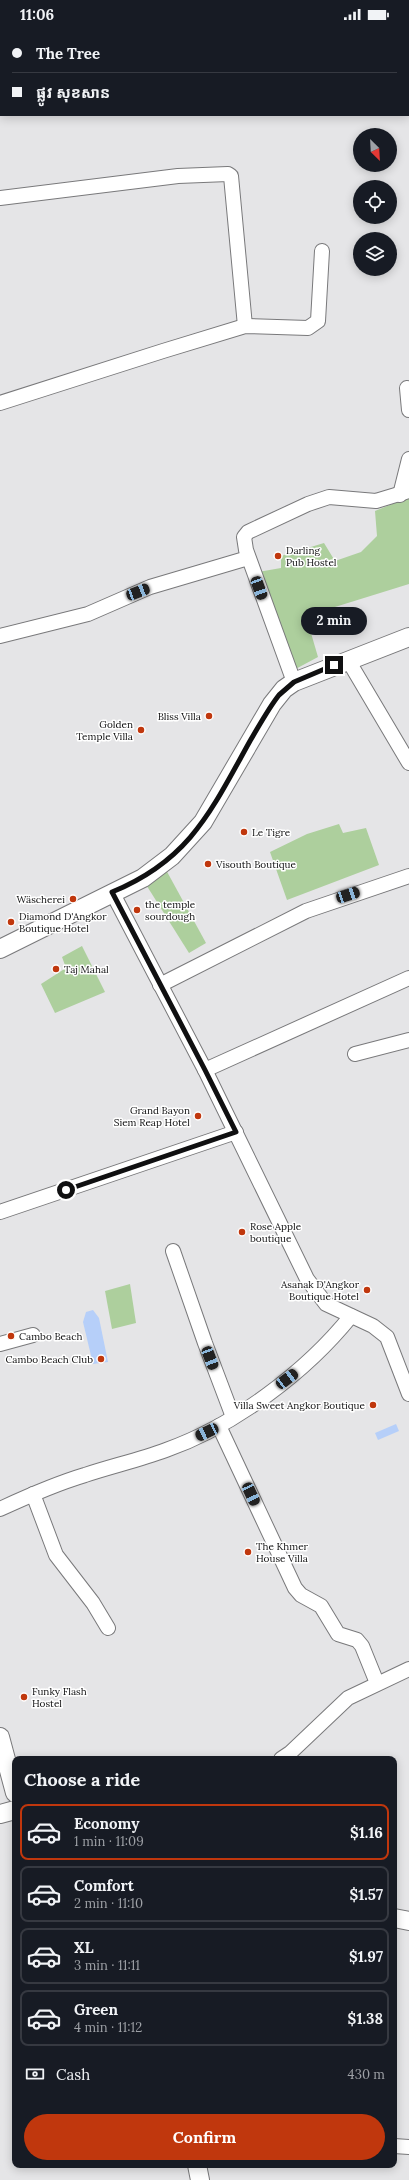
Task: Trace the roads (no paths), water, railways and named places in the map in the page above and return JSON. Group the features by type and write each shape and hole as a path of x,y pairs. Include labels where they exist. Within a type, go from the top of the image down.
{"street":[{"path":"0,198 178,176 228,174 231,176 245,326"},
{"path":"0,403 245,326 308,328 314,326 318,321 322,251"},
{"path":"407,388 409,410"},
{"path":"294,682 248,558 244,537 248,532 308,504 330,497 376,501 404,493 409,458"},
{"path":"0,636 88,614 150,587 248,558"},
{"path":"0,949 112,892 143,878 158,869 187,842 213,807 272,704 284,689 294,682 409,637"},
{"path":"348,660 409,763"},
{"path":"160,985 306,910 409,876"},
{"path":"112,892 205,1070 307,1279 326,1304 374,1326 387,1337 409,1394"},
{"path":"205,1070 409,978"},
{"path":"355,1054 409,1040"},
{"path":"0,1212 236,1132"},
{"path":"172,1251 233,1417"},
{"path":"0,1509 33,1494 83,1475 166,1450 219,1426 309,1362 332,1340 351,1316"},
{"path":"0,1344 33,1335"},
{"path":"219,1426 295,1588 301,1595 321,1606 338,1634 356,1640 362,1646 377,1683"},
{"path":"33,1494 56,1554 93,1603 108,1628"},
{"path":"286,1756 340,1704 377,1683 407,1675"},
{"path":"0,1737 12,1782"},
{"path":"0,1814 12,1811"},
{"path":"397,1919 409,1921"},
{"path":"397,2146 409,2147"},
{"path":"198,2168 200,2180"}],"water":[{"path":"93,1310 99,1318 108,1362 93,1364 83,1322 86,1312"},
{"path":"396,1424 399,1431 378,1440 375,1433"}],"place":[{"name":"Darling Pub Hostel","path":"278,556"},
{"name":"Bliss Villa","path":"209,716"},
{"name":"Golden Temple Villa","path":"141,730"},
{"name":"Le Tigre","path":"244,832"},
{"name":"Visouth Boutique","path":"208,864"},
{"name":"Wäscherei","path":"73,899"},
{"name":"the temple sourdough","path":"137,910"},
{"name":"Diamond D'Angkor Boutique Hotel","path":"11,922"},
{"name":"Taj Mahal","path":"56,969"},
{"name":"Grand Bayon Siem Reap Hotel","path":"198,1116"},
{"name":"Rose Apple boutique","path":"242,1232"},
{"name":"Asanak D'Angkor Boutique Hotel","path":"367,1290"},
{"name":"Cambo Beach","path":"11,1336"},
{"name":"Cambo Beach Club","path":"101,1359"},
{"name":"Villa Sweet Angkor Boutique","path":"373,1405"},
{"name":"The Khmer House Villa","path":"248,1552"},
{"name":"Funky Flash Hostel","path":"24,1697"}]}
